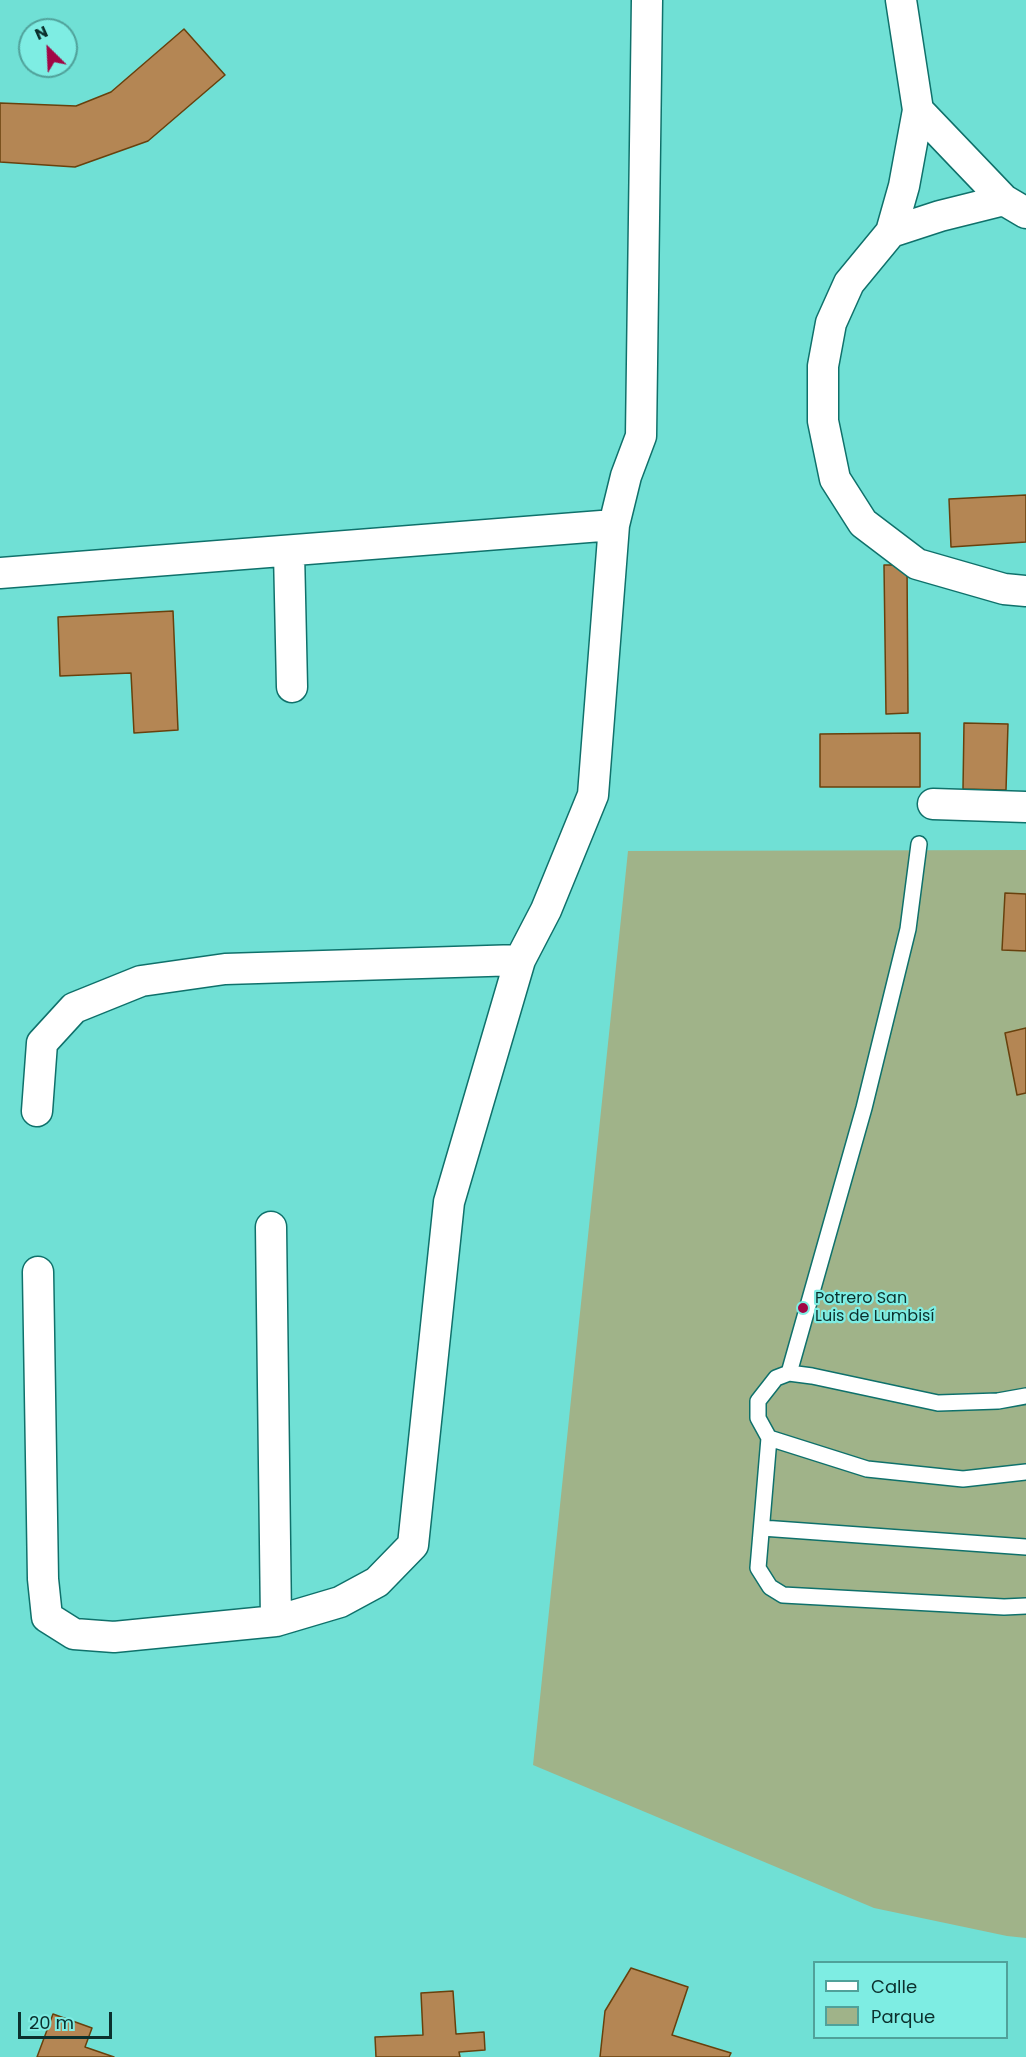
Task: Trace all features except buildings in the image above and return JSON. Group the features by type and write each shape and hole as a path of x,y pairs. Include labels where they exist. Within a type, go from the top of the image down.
{"street":[{"path":"38,1272 43,1579 47,1617 74,1634 114,1637 276,1621 340,1602 368,1587 377,1582 413,1545 449,1202 520,960 546,910 593,795 614,525 626,476 641,436 647,0"},
{"path":"901,0 918,110 906,177 891,232 849,283 831,323 823,366 823,421 835,479 863,523 916,564 1004,589 1026,591"},
{"path":"918,110 1015,206"},
{"path":"891,232 940,216 1015,206"},
{"path":"0,573 614,525"},
{"path":"289,552 292,687"},
{"path":"933,804 1026,807"},
{"path":"37,1111 42,1043 74,1008 141,981 225,969 520,960"},
{"path":"271,1227 276,1621"}],"lane":[{"path":"789,1373 864,1108 906,940 919,844"},
{"path":"1026,1396 998,1401 938,1403 789,1373 776,1378 758,1401 759,1418 769,1438 758,1568 770,1587 783,1595 1005,1607 1026,1606"},
{"path":"769,1438 867,1469 963,1479 1026,1472"},
{"path":"762,1528 1026,1546"}],"green space":[{"name":"Potrero San Luis de Lumbisí","path":"1026,850 1026,1938 874,1908 533,1765 628,851"}],"place":[{"name":"Potrero San Luis de Lumbisí","path":"803,1308"}]}
